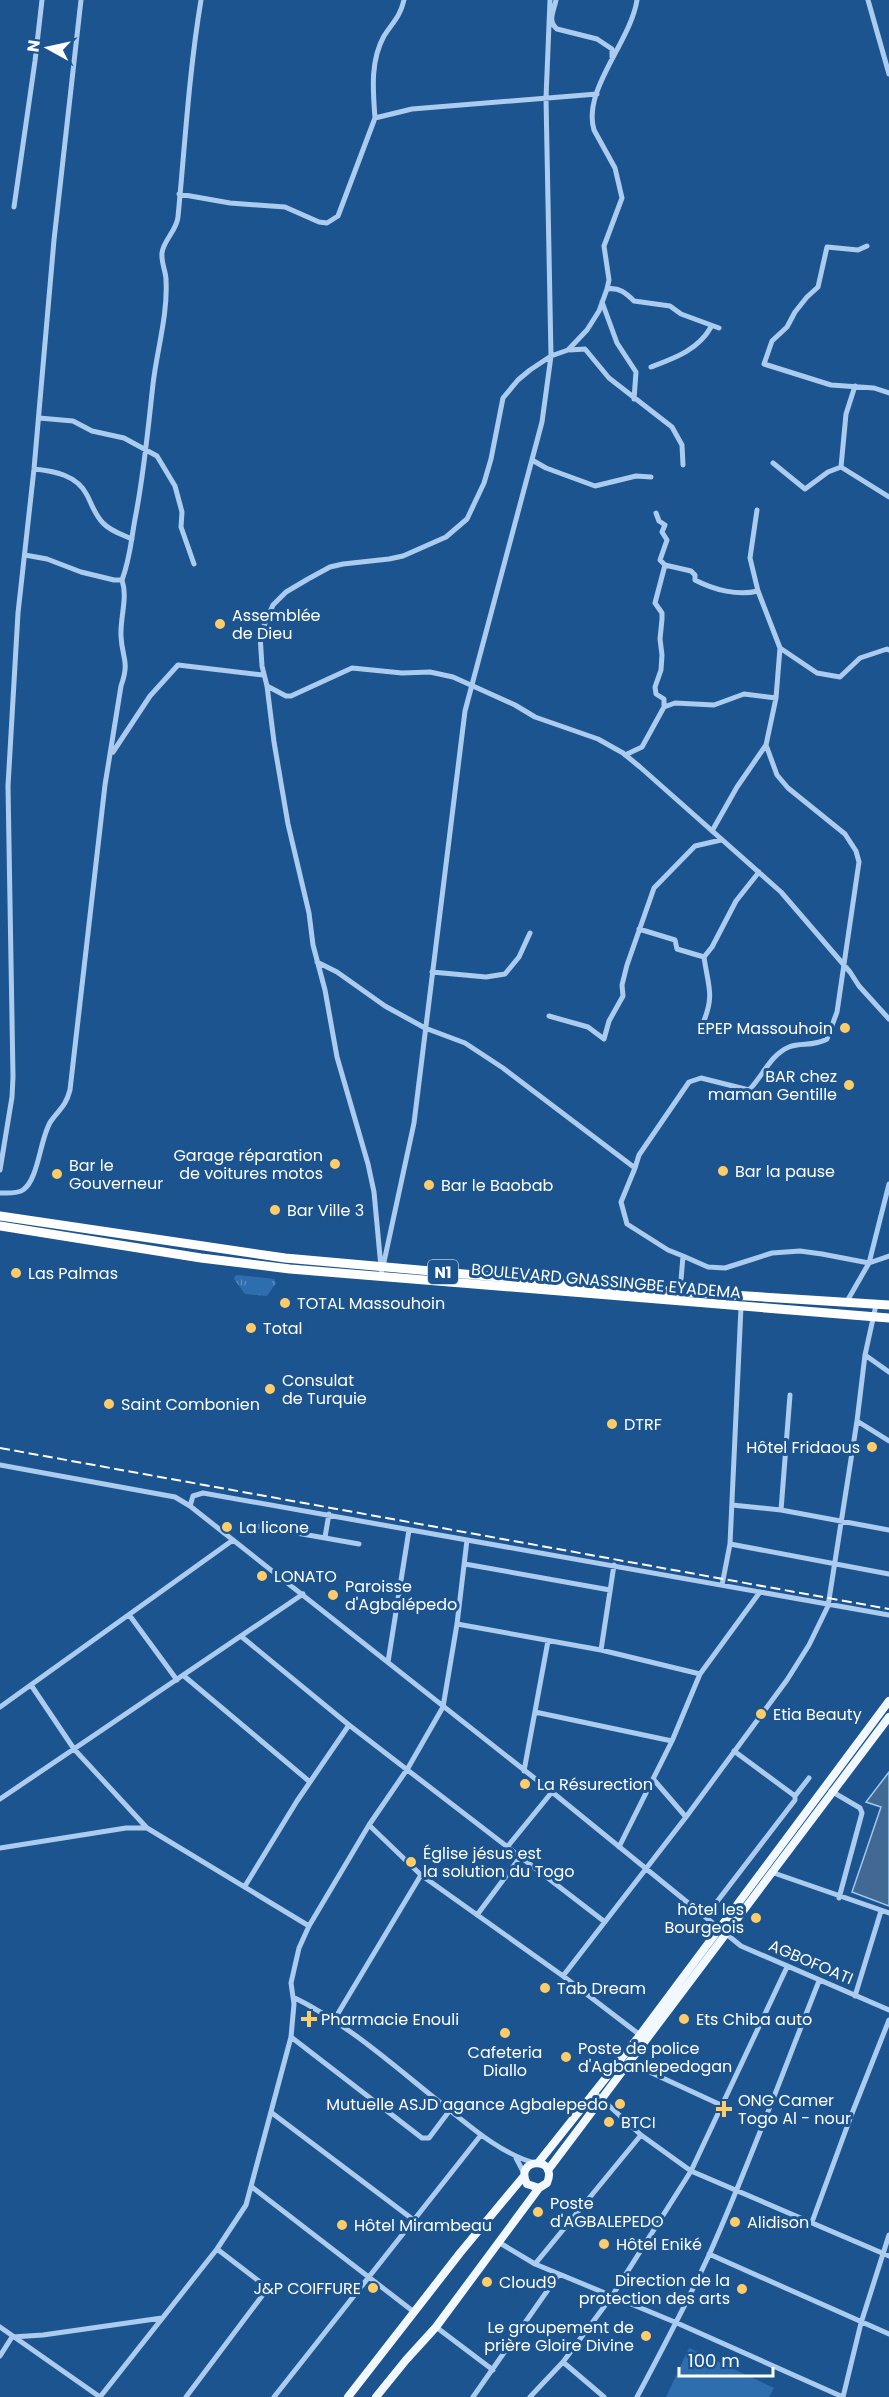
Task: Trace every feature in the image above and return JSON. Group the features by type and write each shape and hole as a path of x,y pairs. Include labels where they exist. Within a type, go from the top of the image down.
{"highway":[{"name":"BOULEVARD GNASSINGBE EYADEMA","path":"0,1216 382,1273"},
{"name":"BOULEVARD GNASSINGBE EYADEMA","path":"0,1226 201,1257 679,1298 889,1305"},
{"name":"BOULEVARD GNASSINGBE EYADEMA","path":"679,1298 741,1307 889,1318"}],"main road":[{"path":"348,2397 524,2174 526,2168 536,2163 771,1872 889,1701"},
{"path":"548,2170 630,2063 723,1930 829,1790 889,1717"},
{"path":"376,2397 436,2327 539,2187 549,2179 548,2170 544,2165 536,2163"},
{"path":"524,2174 527,2184 539,2187"}],"street":[{"path":"14,207 42,0"},
{"path":"0,1170 13,1077 8,786 18,613 39,418 54,240 81,0"},
{"path":"0,1193 20,1192 25,1189 40,1157 50,1122 63,1108 70,1090 102,809 121,686 126,672 121,635 124,598 122,580 130,559 164,309 166,279 162,264 162,250 173,234 178,219 188,122 188,92 201,0"},
{"path":"179,194 230,203 285,207 319,222 327,223 338,216 375,118 372,82 379,48 385,35 400,15 404,0"},
{"path":"382,1273 414,1123 465,711 474,687 542,422 551,356 546,98 550,0"},
{"path":"556,0 551,19 553,25 558,29 597,39 612,49 612,58"},
{"path":"568,350 587,330 607,289 608,273 604,246 622,198 615,168 592,124 597,94 612,58 631,24 637,0"},
{"path":"868,0 889,74"},
{"path":"375,118 412,109 597,94"},
{"path":"867,246 858,250 827,247 818,287 795,312 787,327 772,341 764,364 831,385 855,386 889,393"},
{"path":"607,289 615,288 626,293 634,301 670,306 681,315 719,328"},
{"path":"602,302 617,343 636,372 634,399"},
{"path":"651,367 693,349 705,338 711,327"},
{"path":"382,1273 374,1192 337,1057 303,883 288,824 267,686 263,675 260,635 273,605 286,592 330,567 356,561 389,560 403,556 446,537 467,519 484,483 503,398 518,380 551,356 568,350 585,349 597,367 634,399 672,427 682,445 683,465"},
{"path":"842,467 846,414 855,386"},
{"path":"39,418 73,421 92,431 124,438 157,456 175,486 182,512 181,527 194,564"},
{"path":"532,460 546,468 595,486 636,476 651,477"},
{"path":"773,463 805,489 828,472 842,467"},
{"path":"842,467 889,497"},
{"path":"34,469 52,471 75,480 86,492 97,516 106,526 132,539"},
{"path":"712,831 737,787 766,745 776,698 780,648 758,591 750,558 757,510"},
{"path":"656,513 659,521 665,525 662,532 667,540 660,560 665,565 691,571 695,574 695,580 723,590 740,594 758,591"},
{"path":"25,555 47,559 81,572 122,580"},
{"path":"625,755 642,747 664,707 664,699 656,694 655,687 661,670 662,655 660,639 662,613 655,603 665,565"},
{"path":"780,648 817,673 840,677 860,658 887,648 889,650"},
{"path":"110,756 150,696 178,665 263,675"},
{"path":"267,686 286,696 291,696 352,668 402,673 430,672 453,676 515,705 534,717 598,739 625,755 674,795 794,905 859,986 888,1014"},
{"path":"664,707 675,703 714,705 744,693 776,698"},
{"path":"766,745 777,775 788,788 845,834 856,851 859,862 837,1012 827,1039 816,1045 792,1045 782,1050 749,1090 701,1078 689,1082 639,1155 621,1202 627,1224 668,1250 708,1267 725,1268 772,1253 800,1251 869,1263 889,1256"},
{"path":"549,1016 588,1027 604,1039 609,1021 623,996 622,985 654,888 695,846 721,840"},
{"path":"704,957 712,947 736,901 759,872"},
{"path":"639,929 675,940 677,949 704,957"},
{"path":"432,972 486,977 505,974 519,957 530,933"},
{"path":"703,1023 710,1006 711,990 704,957"},
{"path":"317,962 337,972 385,1006 425,1028 465,1043 635,1168"},
{"path":"846,1303 869,1263 889,1184"},
{"path":"679,1298 683,1256"},
{"path":"563,1976 647,1869 787,1680 809,1645 828,1606 865,1355 876,1305"},
{"path":"722,1585 730,1544 741,1307"},
{"path":"865,1355 889,1372"},
{"path":"781,1510 790,1395"},
{"path":"857,1421 889,1441"},
{"name":"AGBOFOATI","path":"0,1465 166,1495 175,1497 190,1506 552,1792 747,1950 889,2010"},
{"path":"190,1506 193,1496 203,1493 614,1565 828,1606 889,1615"},
{"path":"732,1505 781,1510 889,1530"},
{"path":"325,1537 329,1514"},
{"path":"257,1526 359,1544"},
{"path":"388,1662 409,1530"},
{"path":"0,1707 233,1540"},
{"path":"0,2327 100,2397 217,2249 240,2215 252,2187 291,2037 293,1997 291,1983 299,1948 309,1926 369,1825 408,1768 443,1707 457,1624 467,1540"},
{"path":"730,1544 889,1574"},
{"path":"465,1564 610,1590"},
{"path":"601,1650 614,1565"},
{"path":"619,1847 654,1780 700,1674 760,1592"},
{"path":"0,1799 303,1594"},
{"path":"130,1616 177,1680"},
{"path":"457,1624 601,1650 700,1674"},
{"path":"242,1637 349,1725 408,1768 605,1922"},
{"path":"524,1771 548,1641"},
{"path":"184,1676 310,1782"},
{"path":"31,1685 74,1749 147,1828 309,1926"},
{"path":"535,1712 672,1741"},
{"path":"245,1886 310,1782 349,1725"},
{"path":"734,1751 795,1796"},
{"path":"706,1916 793,1804 795,1796 809,1778"},
{"path":"654,1780 686,1817"},
{"path":"829,1790 860,1808 862,1813 840,1898"},
{"path":"508,1846 552,1792"},
{"path":"369,1825 421,1875 563,1976 639,2035"},
{"path":"0,1848 126,1828 147,1828"},
{"path":"477,1915 521,1856"},
{"path":"771,1872 889,1914"},
{"path":"334,2020 421,1875"},
{"path":"855,1996 881,1911"},
{"path":"530,2397 563,2362 612,2296 691,2171 787,1967"},
{"path":"637,2397 677,2323 709,2254 819,1981"},
{"path":"293,1997 334,2020 481,2135 516,2158 536,2163"},
{"path":"812,2222 889,2020"},
{"path":"291,2037 422,2138 429,2138 450,2110"},
{"path":"621,2058 721,2105"},
{"path":"594,2092 641,2135 691,2171 889,2256"},
{"path":"272,2113 416,2221"},
{"path":"274,2397 369,2276 416,2221 481,2135"},
{"path":"536,2264 641,2135"},
{"path":"516,2158 524,2174"},
{"path":"252,2187 414,2312"},
{"path":"500,2243 536,2264 677,2323 843,2397 861,2323 889,2235"},
{"path":"186,2397 265,2292 264,2285 217,2249"},
{"path":"709,2254 889,2334"},
{"path":"473,2397 560,2274"},
{"path":"12,2337 43,2335 162,2318"},
{"path":"436,2327 493,2370"},
{"path":"0,2356 12,2337"},
{"path":"563,2362 604,2397"}],"green space":[{"path":"238,1275 274,1279 276,1283 267,1296 245,1294 234,1279"},
{"path":"689,2348 774,2388 769,2397 666,2397"}],"shaded area":[{"path":"889,1772 889,1906 852,1892 881,1807 866,1802"}],"railway":[{"path":"0,1448 889,1609"}],"place":[{"name":"Assemblée de Dieu","path":"220,624"},
{"name":"EPEP Massouhoin","path":"845,1028"},
{"name":"BAR chez maman Gentille","path":"849,1085"},
{"name":"Garage réparation de voitures motos","path":"335,1164"},
{"name":"Bar la pause","path":"723,1171"},
{"name":"Bar le Gouverneur","path":"57,1174"},
{"name":"Bar le Baobab","path":"429,1185"},
{"name":"Bar Ville 3","path":"275,1210"},
{"name":"Las Palmas","path":"16,1273"},
{"name":"TOTAL Massouhoin","path":"285,1303"},
{"name":"Total","path":"251,1328"},
{"name":"Consulat de Turquie","path":"270,1389"},
{"name":"Saint Combonien","path":"109,1404"},
{"name":"DTRF","path":"612,1424"},
{"name":"Hôtel Fridaous","path":"872,1447"},
{"name":"La licone","path":"227,1527"},
{"name":"LONATO","path":"262,1576"},
{"name":"Paroisse d'Agbalépedo","path":"333,1595"},
{"name":"Etia Beauty","path":"761,1714"},
{"name":"La Résurection","path":"525,1784"},
{"name":"Église jésus est la solution du Togo","path":"411,1862"},
{"name":"hôtel les Bourgeois","path":"756,1918"},
{"name":"Tab Dream","path":"545,1988"},
{"name":"Pharmacie Enouli","path":"309,2019"},
{"name":"Ets Chiba auto","path":"684,2019"},
{"name":"Cafeteria Diallo","path":"505,2033"},
{"name":"Poste de police d'Agbanlepedogan","path":"566,2057"},
{"name":"Mutuelle ASJD agance Agbalepedo","path":"620,2104"},
{"name":"ONG Camer Togo Al - nour","path":"724,2109"},
{"name":"BTCI","path":"609,2122"},
{"name":"Poste d'AGBALEPEDO","path":"538,2212"},
{"name":"Alidison","path":"735,2222"},
{"name":"Hôtel Mirambeau","path":"342,2225"},
{"name":"Hôtel Eniké","path":"604,2244"},
{"name":"Cloud9","path":"487,2282"},
{"name":"J&P COIFFURE","path":"373,2288"},
{"name":"Direction de la protection des arts","path":"742,2289"},
{"name":"Le groupement de prière Gloire Divine","path":"646,2336"}]}
